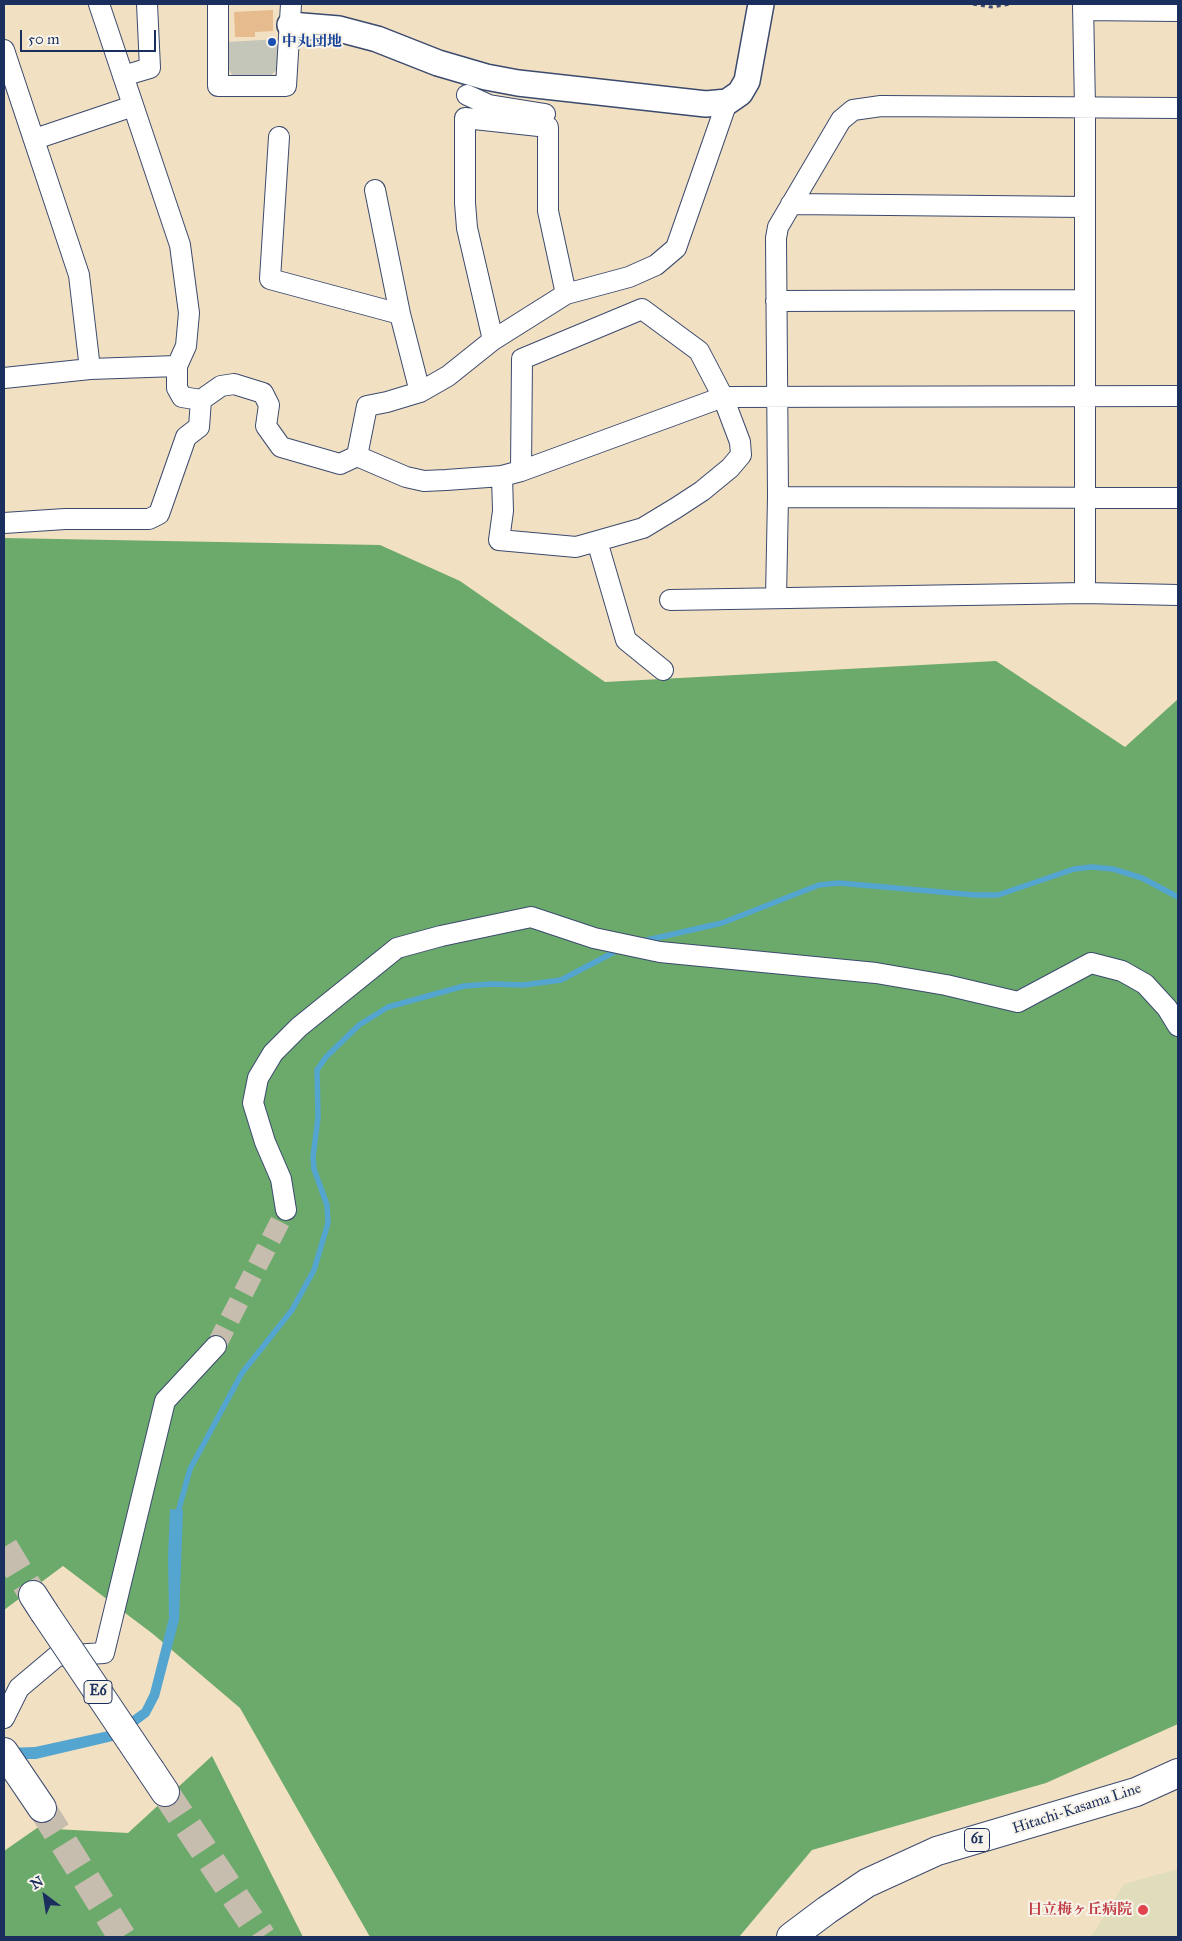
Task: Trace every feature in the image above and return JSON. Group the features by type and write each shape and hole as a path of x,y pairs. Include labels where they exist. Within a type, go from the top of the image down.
{"main road":[{"name":"E6","path":"38,1604 158,1781"},
{"path":"4,1752 35,1798"},
{"name":"Hitachi-Kasama Line","path":"791,1937 826,1910 867,1883 937,1851 1109,1800 1178,1773"}],"street":[{"path":"99,4 180,245 189,313 186,346 177,366 177,388 182,397 201,400 221,386 234,384 262,393 269,405 266,426 281,447 340,464 357,456 406,477 424,481 502,476 521,471 723,397 1178,396"},
{"path":"124,76 150,68 147,4"},
{"path":"218,4 218,86 286,86 291,14 377,39 437,70 518,83 706,104 727,102 740,93 747,81 761,4"},
{"path":"1085,593 1085,107 1082,7 1178,11"},
{"path":"4,50 79,275 90,369"},
{"path":"467,95 489,105 549,114 548,211 566,294"},
{"path":"357,456 367,406 420,392 448,376 493,340 566,294 629,277 656,265 676,248 727,102"},
{"path":"35,139 133,106"},
{"path":"776,597 778,496 776,238 778,227 841,120 853,110 881,106 1178,108"},
{"path":"493,340 467,228 464,203 465,118 548,127"},
{"path":"279,137 270,279 400,314"},
{"path":"375,190 400,314 420,392"},
{"path":"791,204 1085,207"},
{"path":"776,301 1084,300"},
{"path":"502,476 503,511 499,540 576,547 643,528 702,491 730,468 741,455 740,442 723,397 699,351 642,309 522,359 521,471"},
{"path":"4,382 90,369 177,366"},
{"path":"4,523 64,519 149,519 160,514 186,437 199,427 201,400"},
{"path":"778,496 1178,498"},
{"path":"597,541 626,640 663,670"},
{"path":"670,600 1085,593 1178,595"},
{"path":"286,1210 281,1179 265,1142 253,1103 258,1078 273,1053 299,1027 397,948 442,936 531,917 594,938 660,952 876,972 946,984 1018,1002 1091,963 1122,971 1146,984 1168,1008 1178,1026"},
{"path":"4,1718 19,1688 57,1656 104,1653 164,1401 216,1346"}],"path":[{"path":"973,4 991,7 1011,4"}],"shaded area":[{"path":"279,39 279,67 269,78 234,78 228,68 227,42"},
{"name":"日立梅ヶ丘病院","path":"1178,1869 1178,1937 1091,1937 1124,1884"}],"green space":[{"path":"4,538 380,545 460,581 605,682 996,661 1125,747 1178,699 1178,1724 1046,1783 812,1850 739,1937 370,1937 240,1708 153,1634 63,1566 4,1610"},
{"path":"212,1756 303,1937 4,1937 4,1851 37,1828 128,1833"}],"water":[{"path":"170,1509 183,1510 179,1620 159,1697 149,1716 117,1740 36,1759 4,1759 4,1748 35,1747 113,1730 142,1709 150,1693 169,1618 168,1558"}],"building":[{"path":"273,10 273,31 255,32 255,37 235,37 234,12"}],"waterway":[{"path":"643,941 722,923 819,885 839,883 975,895 998,895 1074,869 1092,867 1113,869 1142,878 1178,897"},
{"path":"177,1516 190,1469 242,1373 292,1310 314,1270 328,1223 327,1205 314,1169 313,1157 318,1118 317,1070 326,1057 359,1025 388,1007 464,986 492,984 523,985 561,980 620,949"}],"tunnel":[{"path":"216,1346 286,1210"},
{"path":"4,1547 33,1595"},
{"path":"165,1792 262,1937"},
{"path":"42,1808 122,1937"}],"place":[{"name":"中丸団地","path":"272,42"},
{"name":"日立梅ヶ丘病院","path":"1143,1910"}]}
